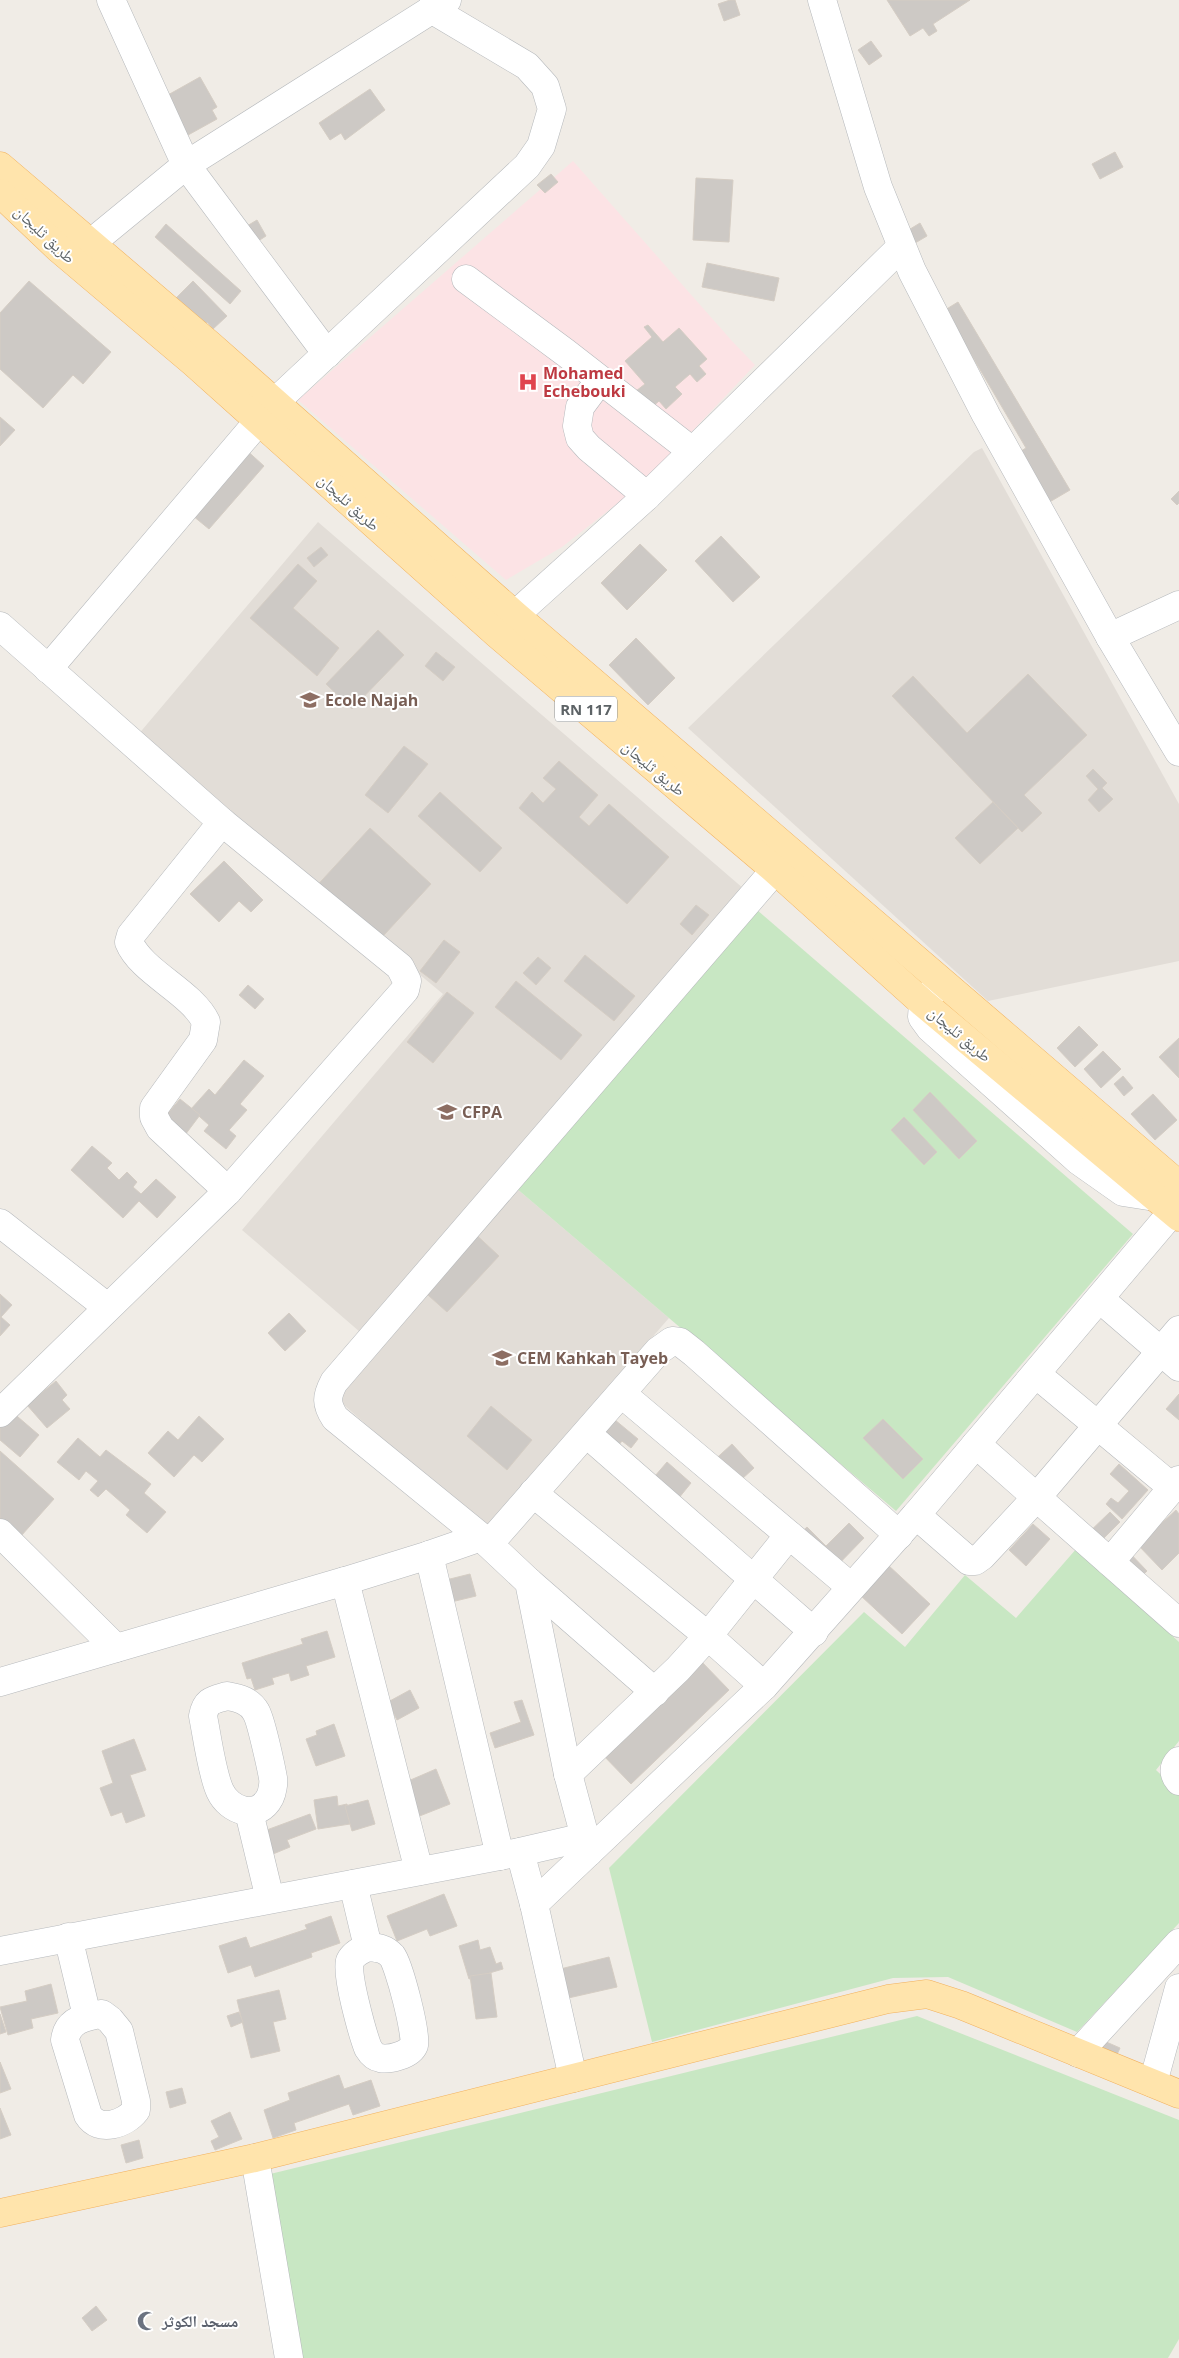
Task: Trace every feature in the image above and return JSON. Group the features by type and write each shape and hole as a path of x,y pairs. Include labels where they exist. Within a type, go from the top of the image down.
{"main road":[{"name":"طريق ثليجان","path":"2,179 91,243 266,412 506,624 774,870 923,1003 1173,1203"},
{"name":"طريق ثليجان","path":"2,179 59,249 194,363 266,412"},
{"name":"طريق ثليجان","path":"506,624 942,981 1173,1203"},
{"path":"0,2213 255,2158 888,1999 927,1994 961,2005 1179,2094"}],"street":[{"path":"110,0 186,165 327,354"},
{"path":"822,0 878,187 901,247 986,415 1110,637 1179,752"},
{"path":"48,669 266,412 527,166 541,146 552,109 545,86 526,66 424,8 186,165 91,243"},
{"path":"506,624 647,496 901,247"},
{"path":"466,279 692,451"},
{"path":"600,380 580,407 577,426 580,438 589,448 647,496"},
{"path":"1110,637 1179,605"},
{"path":"0,626 222,822 400,967 407,981 405,990 228,1191 0,1412"},
{"path":"222,822 131,935 129,942 142,960 199,1011 206,1022 203,1040 154,1108 154,1117 160,1128 228,1191"},
{"path":"655,1692 529,1582 485,1540 335,1418 328,1407 327,1396 334,1382 774,870"},
{"path":"923,1003 942,981"},
{"path":"534,1904 587,1844 764,1686 814,1632 1100,1299 1173,1203"},
{"path":"0,1223 107,1307"},
{"path":"1100,1299 1170,1359"},
{"path":"0,1682 485,1540 587,1434 662,1347 672,1341 680,1342 907,1525 969,1561 975,1561 982,1556 1037,1497 1098,1426 1170,1359 1179,1330"},
{"path":"1036,1374 1098,1426 1176,1484 1110,1562"},
{"path":"622,1394 851,1587"},
{"path":"587,1434 814,1632"},
{"path":"976,1444 1179,1623"},
{"path":"533,1492 708,1636 764,1686"},
{"path":"0,1533 116,1648"},
{"path":"568,1774 655,1692 708,1636 789,1535"},
{"path":"429,1556 510,1854 534,1904 573,2078"},
{"path":"345,1581 419,1871"},
{"path":"529,1582 568,1774 587,1844"},
{"path":"1179,1761 1175,1766 1174,1773 1179,1781"},
{"path":"250,1812 270,1899"},
{"path":"0,1951 68,1936 510,1854 587,1844"},
{"path":"353,1884 368,1947"},
{"path":"68,1936 87,2016"},
{"path":"1078,2053 1179,1943"},
{"path":"1154,2083 1179,1988"},
{"path":"255,2158 289,2358"}],"shaded area":[{"name":"Mohamed Echebouki","path":"573,161 755,365 642,484 562,547 506,580 298,400"},
{"path":"982,448 1179,804 1179,961 988,1001 688,728 974,452"},
{"name":"CFPA","path":"318,522 744,889 360,1332 242,1230 443,994 137,736"},
{"name":"CEM Kahkah Tayeb","path":"516,1188 669,1318 485,1529 336,1398"}],"green space":[{"path":"757,910 1133,1234 896,1511 516,1188"},
{"path":"1077,1548 1179,1642 1179,1741 1156,1770 1179,1792 1179,1923 1077,2032 948,1977 893,1978 652,2042 609,1868 864,1612 905,1647 965,1575 1016,1618"},
{"path":"917,2016 1179,2120 1179,2339 1168,2358 293,2358 262,2176"}],"building":[{"path":"735,0 740,15 724,21 718,4"},
{"path":"887,0 970,0 933,24 937,31 929,36 923,28 910,36"},
{"path":"871,41 882,56 869,65 858,50"},
{"path":"200,77 217,107 212,110 217,119 170,145 159,100"},
{"path":"370,89 385,110 345,140 341,133 330,140 319,123"},
{"path":"1115,152 1123,167 1100,179 1092,164"},
{"path":"551,174 558,182 545,193 537,185"},
{"path":"696,178 733,180 729,242 693,240"},
{"path":"257,220 266,236 252,245 242,229"},
{"path":"920,223 927,236 910,246 902,234"},
{"path":"166,224 241,291 230,304 155,237"},
{"path":"707,263 779,278 774,301 702,287"},
{"path":"29,281 111,352 83,384 73,375 43,408 0,369 0,313"},
{"path":"193,281 227,316 213,329 207,322 195,333 169,305"},
{"path":"958,302 1070,490 1036,510 1006,460 1026,448 945,310"},
{"path":"648,325 663,342 679,328 707,359 699,366 706,374 697,382 690,374 675,387 682,394 666,409 659,401 651,408 636,391 645,384 625,361 652,337 644,327"},
{"path":"0,417 15,430 0,446"},
{"path":"243,447 264,466 209,529 187,511"},
{"path":"1179,491 1179,503 1177,505 1171,499"},
{"path":"721,536 760,577 733,602 695,561"},
{"path":"640,544 667,570 627,610 601,583"},
{"path":"321,547 328,555 314,567 307,558"},
{"path":"298,564 317,581 293,608 339,648 317,676 250,618"},
{"path":"378,630 404,655 352,709 326,684"},
{"path":"636,638 675,678 648,705 609,665"},
{"path":"436,652 455,667 443,681 425,666"},
{"path":"1028,674 1087,735 1024,795 1042,813 1022,832 892,696 913,676 967,733"},
{"path":"404,746 428,764 388,813 365,795"},
{"path":"559,761 598,795 579,817 589,826 609,804 669,857 627,904 519,808 532,792 543,803 556,789 543,778"},
{"path":"1093,769 1107,783 1102,788 1113,799 1099,812 1088,800 1098,789 1086,776"},
{"path":"440,792 502,848 480,872 418,816"},
{"path":"993,802 1018,828 980,864 955,838"},
{"path":"370,828 431,884 373,947 312,891"},
{"path":"224,861 263,900 251,912 239,901 219,922 190,894"},
{"path":"696,905 709,915 692,935 680,924"},
{"path":"444,940 460,952 436,983 420,971"},
{"path":"585,955 635,996 614,1021 564,981"},
{"path":"538,957 551,968 536,985 523,973"},
{"path":"516,981 582,1035 561,1060 495,1007"},
{"path":"248,985 264,999 255,1009 239,995"},
{"path":"447,992 474,1013 433,1063 407,1042"},
{"path":"1079,1026 1098,1045 1075,1067 1057,1048"},
{"path":"1179,1038 1179,1078 1159,1057"},
{"path":"1103,1051 1121,1069 1101,1088 1084,1069"},
{"path":"244,1060 264,1076 240,1104 247,1110 229,1130 236,1136 226,1149 204,1131 209,1125 191,1109 209,1089 215,1095"},
{"path":"1123,1076 1133,1088 1124,1096 1114,1084"},
{"path":"930,1092 977,1141 959,1159 913,1110"},
{"path":"1153,1094 1177,1120 1155,1140 1131,1114"},
{"path":"180,1099 200,1115 185,1135 164,1118"},
{"path":"904,1117 937,1152 924,1165 891,1130"},
{"path":"92,1146 112,1163 107,1168 119,1180 127,1172 137,1182 133,1187 141,1194 156,1179 176,1197 157,1218 139,1201 123,1218 71,1170"},
{"path":"471,1230 499,1256 447,1312 419,1287"},
{"path":"0,1294 12,1305 1,1317 10,1325 0,1336"},
{"path":"289,1313 306,1331 285,1351 268,1333"},
{"path":"56,1381 67,1395 62,1400 70,1409 47,1428 27,1405"},
{"path":"1179,1394 1179,1420 1166,1409"},
{"path":"491,1406 532,1440 507,1470 467,1436"},
{"path":"11,1411 39,1435 20,1457 0,1440 0,1425"},
{"path":"609,1415 638,1439 631,1448 622,1441 610,1456 589,1439"},
{"path":"199,1416 224,1439 202,1462 194,1455 174,1477 148,1453 168,1431 178,1440"},
{"path":"883,1419 923,1459 903,1479 863,1438"},
{"path":"78,1438 100,1457 106,1450 151,1484 144,1493 166,1512 147,1533 126,1515 130,1510 106,1489 98,1497 90,1490 98,1481 86,1471 79,1480 57,1462"},
{"path":"732,1444 754,1468 742,1479 709,1465"},
{"path":"0,1451 54,1499 21,1536 0,1518"},
{"path":"667,1462 691,1483 674,1504 649,1483"},
{"path":"1119,1464 1148,1490 1122,1519 1106,1504 1111,1498 1118,1503 1129,1491 1110,1474"},
{"path":"1176,1510 1179,1514 1179,1553 1162,1570 1138,1545"},
{"path":"1110,1512 1120,1522 1092,1550 1082,1539"},
{"path":"849,1523 864,1538 829,1574 794,1539 807,1527 826,1546"},
{"path":"1033,1524 1050,1539 1026,1566 1009,1550"},
{"path":"1124,1547 1147,1571 1133,1584"},
{"path":"888,1565 930,1604 902,1634 860,1595"},
{"path":"470,1574 476,1596 447,1603 442,1581"},
{"path":"327,1631 335,1657 306,1666 309,1675 291,1681 289,1673 272,1678 274,1684 255,1690 251,1678 247,1679 242,1663 303,1644 301,1639"},
{"path":"699,1659 729,1690 631,1784 601,1753"},
{"path":"410,1690 419,1708 397,1720 388,1702"},
{"path":"522,1700 534,1735 495,1748 490,1733 521,1722 514,1702"},
{"path":"334,1724 345,1756 316,1766 306,1739 317,1735 316,1731"},
{"path":"134,1739 146,1770 130,1775 145,1816 126,1823 122,1812 111,1816 100,1788 113,1783 102,1751"},
{"path":"436,1769 450,1804 412,1819 399,1785"},
{"path":"337,1796 338,1806 347,1804 350,1824 318,1829 314,1800"},
{"path":"368,1800 375,1824 352,1831 345,1806"},
{"path":"310,1814 316,1829 287,1840 290,1847 273,1854 264,1831"},
{"path":"444,1894 457,1926 430,1936 427,1929 397,1941 387,1916"},
{"path":"331,1916 340,1943 311,1953 312,1957 255,1977 251,1965 228,1973 219,1946 246,1937 250,1948 307,1929 305,1925"},
{"path":"478,1940 480,1950 490,1947 496,1964 501,1962 503,1969 469,1979 459,1946"},
{"path":"609,1957 617,1987 555,2001 548,1972"},
{"path":"491,1973 497,2017 476,2019 470,1976"},
{"path":"51,1984 58,2013 31,2019 33,2028 8,2035 0,2007 27,2001 25,1991"},
{"path":"279,1990 286,2019 273,2022 280,2051 251,2058 237,2000"},
{"path":"239,2012 243,2022 231,2027 227,2016"},
{"path":"0,2014 6,2032 0,2034"},
{"path":"1104,2041 1120,2048 1114,2061 1098,2054"},
{"path":"0,2062 11,2089 0,2093"},
{"path":"339,2075 344,2089 371,2080 380,2106 353,2115 349,2104 294,2123 296,2130 273,2138 264,2110 290,2100 288,2093"},
{"path":"182,2088 186,2103 170,2108 166,2092"},
{"path":"0,2108 11,2135 0,2139"},
{"path":"230,2112 242,2139 215,2150 211,2141 219,2137 211,2121"},
{"path":"139,2140 143,2158 126,2163 121,2145"},
{"path":"96,2306 107,2320 92,2331 82,2318"}],"place":[{"name":"Mohamed Echebouki","path":"528,382"},
{"name":"Ecole Najah","path":"310,700"},
{"name":"CFPA","path":"447,1112"},
{"name":"CEM Kahkah Tayeb","path":"502,1358"},
{"name":"مسجد الكوثر","path":"147,2321"}]}
